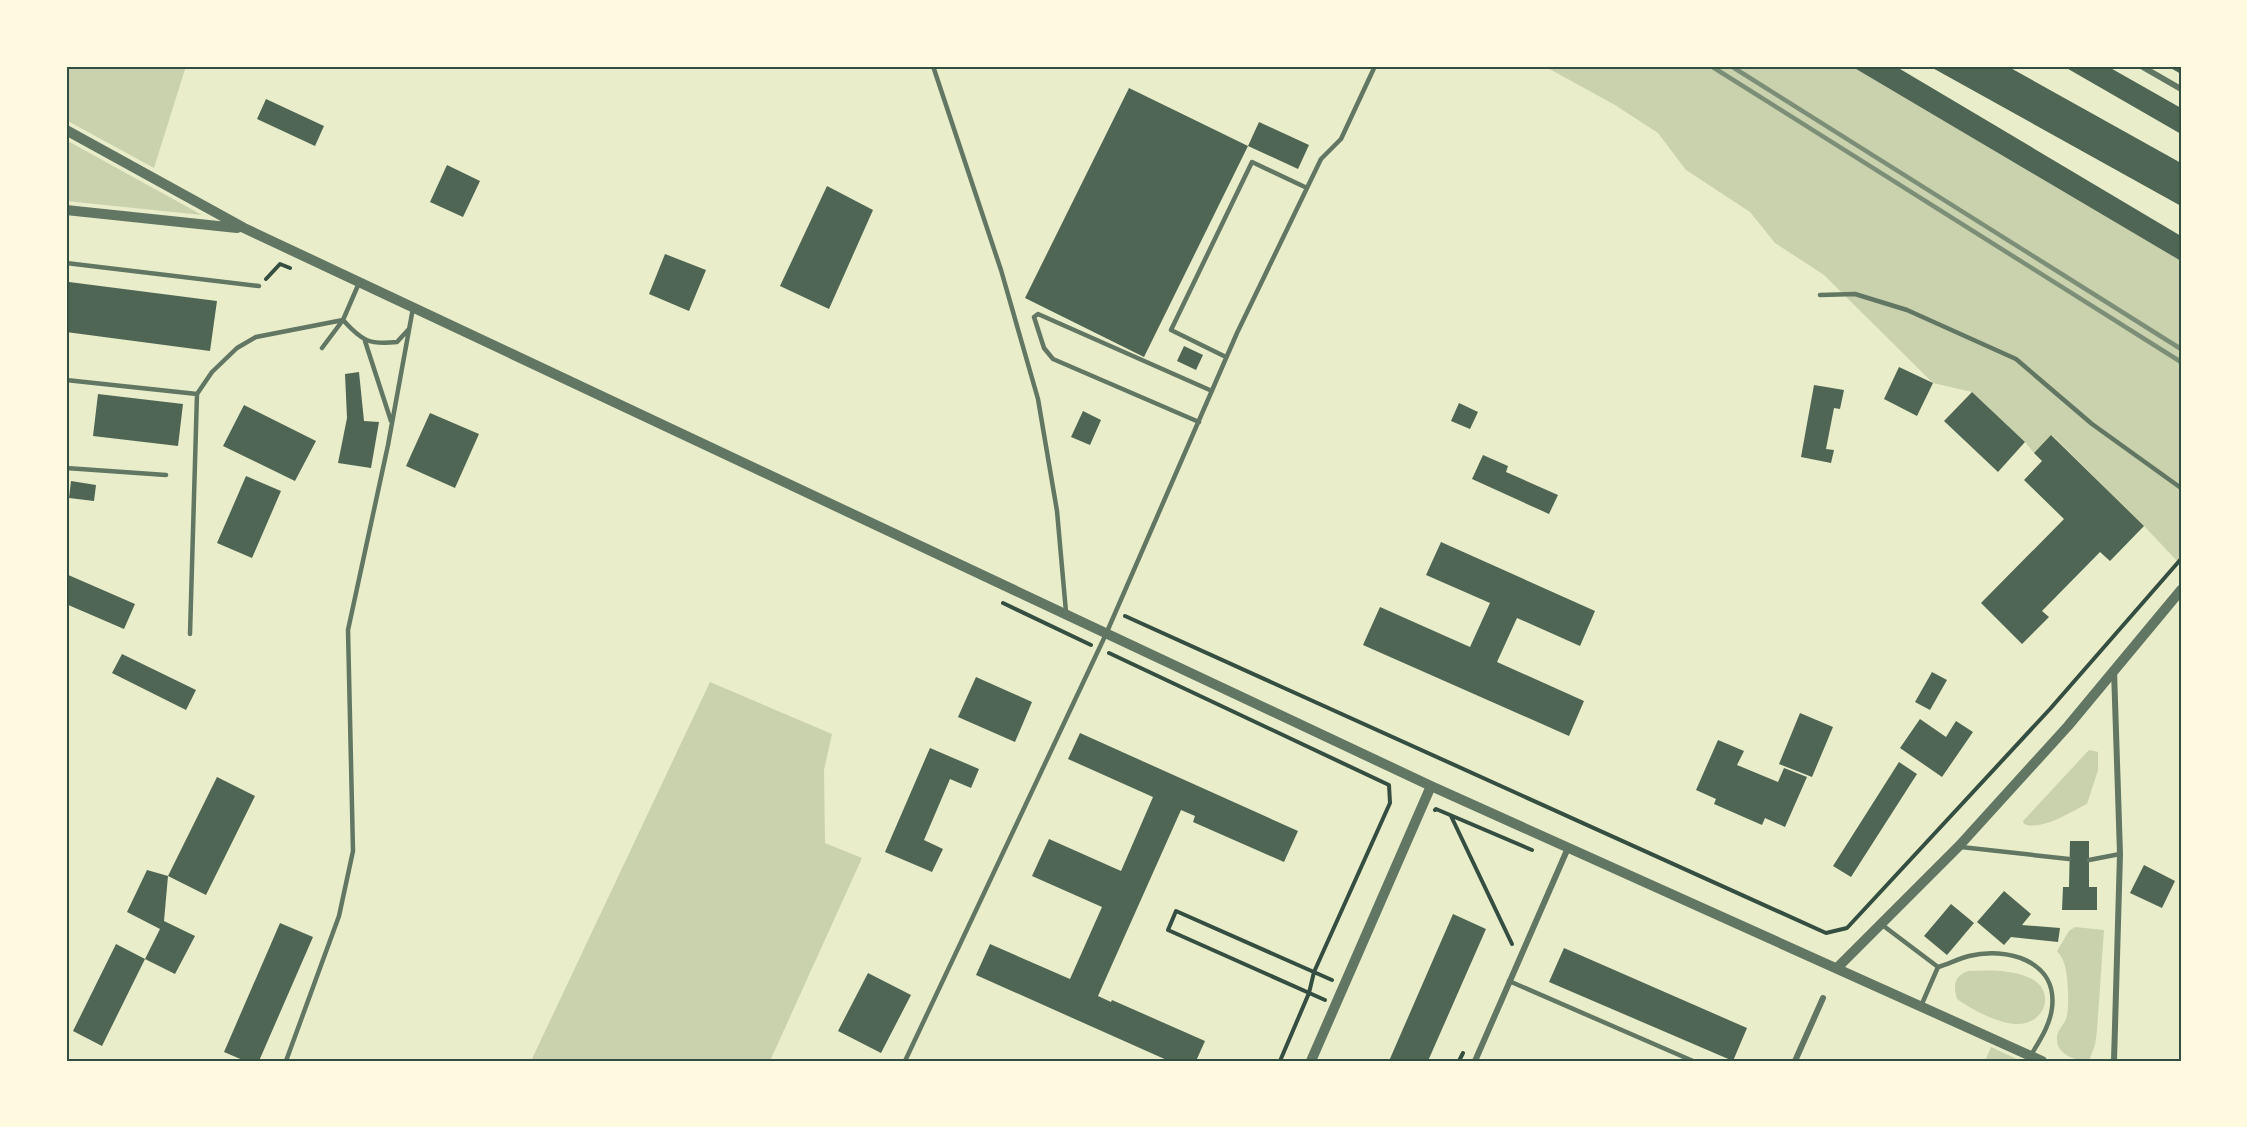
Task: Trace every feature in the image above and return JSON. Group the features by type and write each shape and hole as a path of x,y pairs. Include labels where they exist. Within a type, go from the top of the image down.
{"street":[{"path":"2140,66 2181,89"},
{"path":"66,130 244,228 413,308 1431,786 2043,1061"},
{"path":"66,210 244,228"},
{"path":"1837,968 1959,846 2068,726 2181,590"},
{"path":"2114,670 2120,854 2114,1061"},
{"path":"1311,1061 1431,786"},
{"path":"1475,1061 1568,848"},
{"path":"1794,1061 1823,998"}],"lane":[{"path":"933,66 1001,270 1038,399 1058,511 1066,615"},
{"path":"905,1061 1106,634 1226,357 1321,159 1341,139 1374,66"},
{"path":"1226,357 1171,330 1252,162 1307,188"},
{"path":"66,263 260,286"},
{"path":"322,348 343,320 359,282"},
{"path":"1820,295 1854,294 1906,310 2016,359 2092,424 2181,488"},
{"path":"286,1061 339,916 353,851 348,630 392,424 413,308"},
{"path":"1199,422 1053,359 1044,348 1034,317 1038,314 1212,391"},
{"path":"343,320 365,341 392,424"},
{"path":"190,634 197,394 212,372 237,348 256,337 343,320"},
{"path":"365,341 382,344 397,342 408,330"},
{"path":"66,380 197,394"},
{"path":"66,468 166,475"},
{"path":"1959,846 2069,859"},
{"path":"2089,860 2120,854"},
{"path":"1881,924 1938,967"},
{"path":"1921,1007 1938,967 1970,956 1997,954 2019,957 2036,964 2049,982 2052,1007 2046,1028 2031,1056"},
{"path":"1509,981 1693,1061"}],"path":[{"path":"260,286 280,264 291,268"},
{"path":"1116,612 1826,933 1847,928 2050,709 2181,559"},
{"path":"1002,603 1389,785 1390,803 1314,972 1309,993 1280,1061"},
{"path":"1432,814 1436,809 1562,862"},
{"path":"1451,815 1519,959"},
{"path":"1335,1005 1167,930 1176,911 1344,985"}],"green space":[{"path":"66,66 186,66 154,168 66,120"},
{"path":"1544,66 1851,66 2181,261 2181,559 2178,562 2052,435 2034,453 1972,392 1933,383 1824,275 1775,243 1750,212 1686,170 1658,133 1615,105"},
{"path":"66,140 202,215 66,201"},
{"path":"710,682 832,734 824,770 825,843 862,858 770,1061 531,1061"},
{"path":"2089,750 2098,752 2098,770 2087,804 2048,823 2024,824 2023,821"},
{"path":"2075,927 2104,930 2097,1031 2089,1061 2079,1060 2064,1053 2060,1050 2057,1040 2066,1019 2068,999 2063,959 2057,951 2069,931"},
{"path":"1968,971 2009,972 2032,979 2044,992 2044,1007 2040,1014 2026,1023 2009,1023 1985,1015 1957,999 1955,989 1957,978"},
{"path":"1991,1047 2021,1061 1985,1061"}],"building":[{"path":"1851,66 1895,66 2181,236 2181,261"},
{"path":"1929,66 2007,66 2181,163 2181,206"},
{"path":"2063,66 2107,66 2181,108 2181,134"},
{"path":"2167,66 2181,66 2181,74"},
{"path":"1129,88 1248,146 1144,357 1025,298"},
{"path":"266,99 324,126 315,146 257,119"},
{"path":"1259,122 1309,145 1298,169 1248,146"},
{"path":"447,165 480,181 463,217 430,202"},
{"path":"827,186 873,210 829,309 780,286"},
{"path":"665,254 706,270 689,311 649,294"},
{"path":"69,282 217,301 210,351 66,332"},
{"path":"1184,346 1203,355 1196,370 1177,361"},
{"path":"1899,367 1933,383 1917,416 1884,399"},
{"path":"359,372 364,421 379,422 371,468 338,463 347,418 345,374"},
{"path":"1814,385 1844,390 1840,409 1834,408 1826,449 1834,450 1831,463 1801,457"},
{"path":"1972,392 2025,442 1998,472 1944,421"},
{"path":"98,394 183,404 178,446 93,436"},
{"path":"1459,403 1478,412 1470,429 1451,421"},
{"path":"244,405 316,441 295,481 223,446"},
{"path":"1083,411 1101,420 1090,445 1071,437"},
{"path":"430,413 479,434 455,488 406,466"},
{"path":"2051,435 2144,526 2110,561 2100,552 2042,611 2049,617 2022,644 1981,603 2064,519 2024,480 2042,461 2034,453"},
{"path":"1483,455 1508,466 1506,472 1558,495 1549,514 1472,479"},
{"path":"246,476 281,491 252,558 217,543"},
{"path":"71,481 96,485 94,501 69,498"},
{"path":"1441,542 1595,611 1580,646 1517,618 1497,662 1584,701 1569,736 1363,645 1380,607 1470,647 1490,603 1426,575"},
{"path":"66,574 135,604 124,629 66,604"},
{"path":"122,654 196,690 186,710 112,673"},
{"path":"1932,672 1947,680 1930,710 1915,702"},
{"path":"976,677 1032,702 1015,742 958,717"},
{"path":"1800,713 1833,727 1812,777 1779,764"},
{"path":"1920,719 1946,737 1956,721 1973,732 1942,777 1900,748"},
{"path":"1080,733 1298,831 1284,862 1193,822 1195,816 1181,810 1098,996 1205,1041 1196,1061 1169,1061 976,975 990,944 1070,979 1102,907 1032,876 1049,839 1121,871 1153,797 1068,759"},
{"path":"1718,740 1744,751 1737,765 1778,782 1784,768 1807,777 1785,827 1765,818 1762,825 1714,804 1716,799 1696,790"},
{"path":"930,748 979,769 971,788 950,779 924,840 943,849 932,872 885,852"},
{"path":"1899,762 1917,774 1851,877 1833,866"},
{"path":"217,777 255,796 206,895 168,876"},
{"path":"2070,841 2089,841 2089,887 2097,887 2097,910 2062,910 2063,887 2069,887"},
{"path":"2144,865 2175,881 2162,908 2130,893"},
{"path":"147,870 168,876 164,921 195,936 175,974 145,959 160,929 127,912"},
{"path":"2004,891 2031,914 2022,925 2060,928 2058,942 2011,937 2004,945 1977,922"},
{"path":"1951,904 1974,923 1947,955 1924,936"},
{"path":"1453,914 1486,929 1428,1061 1389,1061"},
{"path":"280,923 313,937 259,1061 245,1061 224,1052"},
{"path":"116,944 145,959 102,1046 73,1031"},
{"path":"1564,948 1747,1028 1733,1061 1549,982"},
{"path":"868,973 911,995 881,1053 838,1031"}],"railway":[{"path":"1711,66 2181,362"},
{"path":"1731,66 2181,349"}]}
